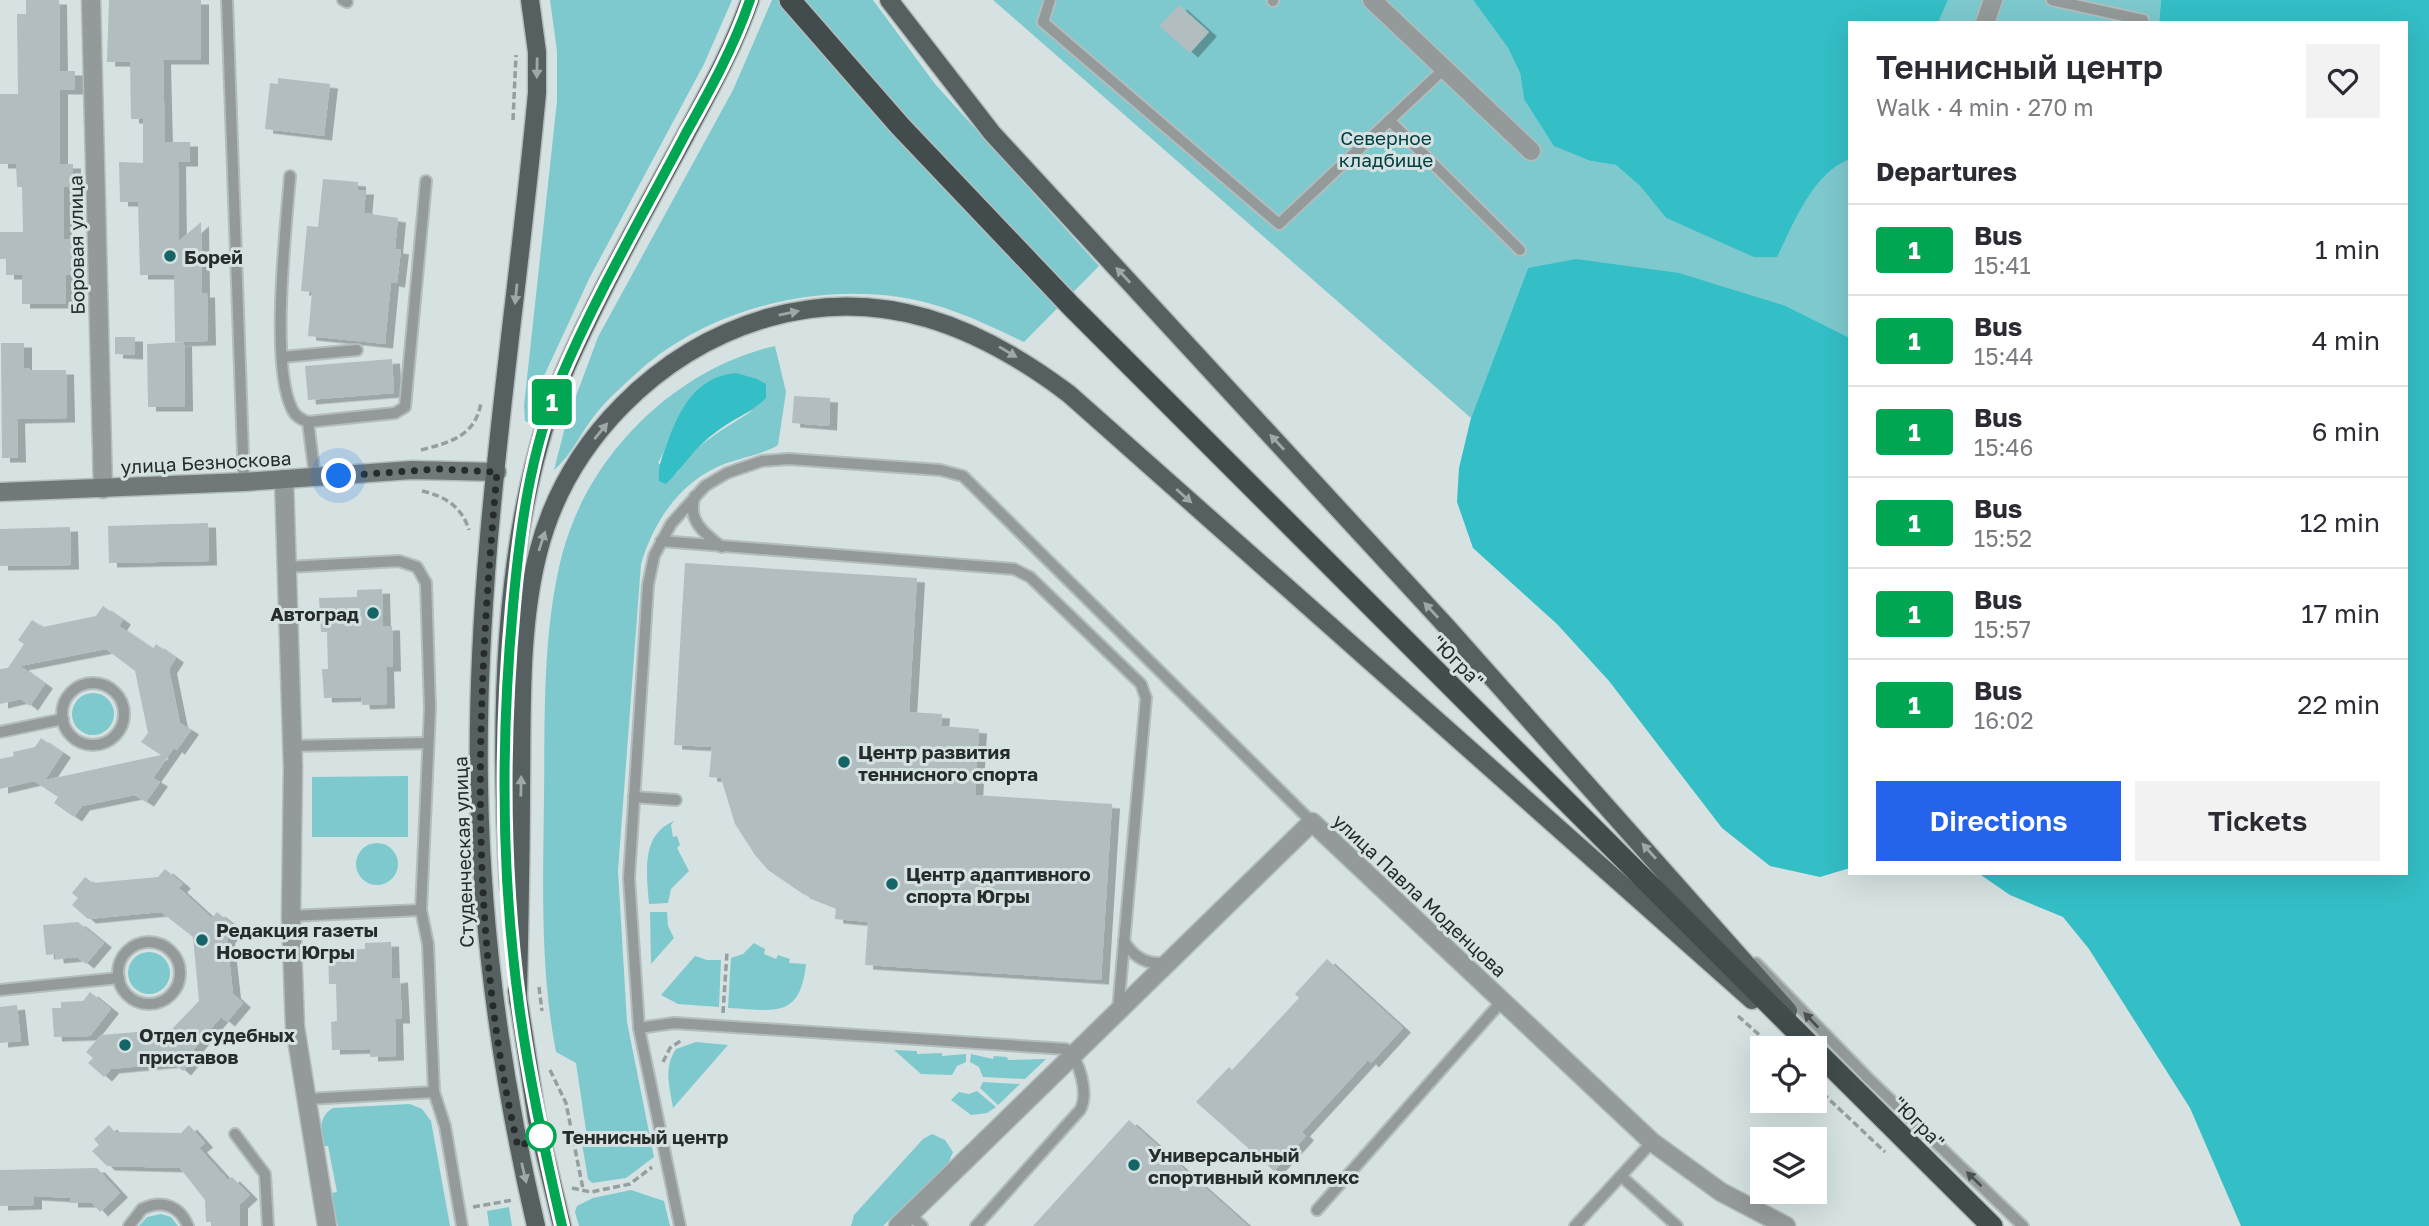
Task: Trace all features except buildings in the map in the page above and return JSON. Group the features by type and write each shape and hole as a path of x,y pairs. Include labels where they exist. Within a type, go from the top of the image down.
{"highway":[{"name":"\"Югра\"","path":"790,0 918,146 1071,306 1801,1036"},
{"name":"\"Югра\"","path":"1827,1062 1992,1226"}],"main road":[{"name":"Студенческая улица","path":"530,0 537,52 537,93 497,472 480,702 482,874 491,992 512,1123 537,1226"},
{"path":"562,1226 537,1120 518,1001 508,870 506,705 514,595 530,477 548,413 573,351 728,55 750,0"},
{"path":"889,0 992,133 1670,874 1871,1106"},
{"path":"518,1001 522,739 527,634 538,552 564,488 605,425 648,381 676,359 743,325 812,309 845,307 914,313 952,324 992,342 1032,366 1069,394 1792,1036"},
{"name":"улица Безноскова","path":"0,492 284,480 412,470 497,472"},
{"path":"1827,1067 1871,1106"}],"street":[{"name":"Боровая улица","path":"91,0 103,489"},
{"path":"1373,0 1531,151"},
{"path":"1987,21 1993,0"},
{"path":"284,480 292,746 291,916 295,1027 327,1226"},
{"name":"улица Павла Моденцова","path":"910,1222 1312,821 1652,1142 1721,1192 1786,1226"}],"lane":[{"path":"228,0 244,482"},
{"path":"1050,0 1043,22 1279,224 1444,69"},
{"path":"2052,0 2143,20"},
{"path":"1390,120 1520,250"},
{"path":"290,176 281,314 283,357 290,406 296,416 308,422 395,413 405,407 426,181"},
{"path":"283,357 357,350"},
{"path":"308,422 314,477"},
{"path":"680,1226 639,1028 629,878 649,572 661,541 682,509 705,486 727,473 774,458 940,470 963,476 1312,821"},
{"path":"705,486 694,498 691,509 694,519 707,536 722,547"},
{"path":"661,541 1014,569 1030,577 1141,684 1146,698 1118,1012"},
{"path":"288,567 398,561 410,563 422,573 426,583 430,697 421,910 428,944 434,1092 445,1126 462,1226"},
{"path":"96,683 111,688 123,704 124,719 120,729 100,744 76,739 63,719 66,699 77,688 86,684 96,683"},
{"path":"0,732 63,719"},
{"path":"292,746 426,743"},
{"path":"634,797 676,800"},
{"path":"1670,874 1868,1078 2023,1226"},
{"path":"291,916 421,910"},
{"path":"1124,941 1143,960 1151,964 1170,962"},
{"path":"152,942 167,948 179,964 180,979 176,988 170,996 156,1003 146,1004 132,999 125,992 119,978 122,958 133,947 142,943 152,942"},
{"path":"0,990 119,978"},
{"path":"1317,1210 1502,1001"},
{"path":"639,1028 674,1023 1058,1046 1075,1055 1084,1094 1080,1110 976,1226"},
{"path":"307,1100 434,1092"},
{"path":"235,1134 265,1174 268,1226"},
{"path":"1575,1226 1652,1142"},
{"path":"1621,1176 1677,1226"},
{"path":"130,1226 142,1209 162,1204 180,1212 188,1226"},
{"path":"1976,1210 2001,1226"}],"path":[{"path":"513,121 516,52"},
{"path":"470,542 470,530 461,513 440,495 413,489 411,452 464,435 476,422 482,399"},
{"path":"722,1026 727,952"},
{"path":"539,977 543,1024"},
{"path":"1737,1014 1761,1036"},
{"path":"662,1066 674,1044 691,1037"},
{"path":"549,1060 551,1072 566,1103 583,1189"},
{"path":"1827,1097 1887,1154"},
{"path":"577,1187 591,1192 630,1184 656,1164 666,1162"},
{"path":"460,1209 512,1200"}],"green space":[{"path":"550,0 732,0 704,64 590,277 543,378 528,422 525,421 524,406 557,101 557,51"},
{"path":"772,0 873,0 935,84 1099,266 1024,342 931,304 899,297 865,294 831,294 796,299 729,317 697,331 640,370 600,409 566,458 554,470 566,423 598,337 733,90"},
{"name":"Северное кладбище","path":"993,0 1473,0 1508,48 1520,73 1524,99 1591,161 1616,165 1640,186 1666,218 1754,256 1777,256 1815,187 1825,175 1848,160 1848,337 1786,306 1528,268 1471,418"},
{"path":"1948,0 2161,0 2159,21 1939,21"},
{"path":"775,346 786,392 778,445 711,470 683,490 662,517 641,564 618,871 627,1022 654,1157 626,1178 592,1183 588,1179 581,1138 587,1137 576,1063 556,1052 545,958 545,707 548,645 556,585 562,555 575,518 592,483 614,451 641,422 671,396 703,374 738,357","holes":["753,410 702,445 677,473 658,463 666,448"]},
{"path":"93,693 108,699 114,714 108,729 93,735 78,729 72,714 78,699"},
{"path":"408,776 408,837 312,837 312,777"},
{"path":"674,821 671,825 673,837 677,836 680,845 677,848 689,871 671,889 668,903 649,904 647,868 651,845 663,827"},
{"path":"377,843 392,849 398,864 392,879 377,885 362,879 356,864 362,849"},
{"path":"650,912 667,912 668,926 674,938 651,964"},
{"path":"754,943 765,949 764,954 776,959 778,955 790,959 789,963 806,964 798,995 782,1008 728,1008 731,958 743,954"},
{"path":"149,952 164,958 170,973 164,988 149,994 134,988 128,973 134,958"},
{"path":"695,956 707,960 721,960 719,1007 678,1004 661,995"},
{"path":"696,1042 728,1045 673,1108 668,1078 672,1056 676,1049"},
{"path":"894,1050 917,1051 917,1054 942,1053 942,1056 966,1054 966,1062 957,1066 952,1075 921,1074"},
{"path":"971,1054 993,1059 994,1056 1007,1057 1008,1060 1046,1059 1025,1079 983,1077 979,1067 970,1062"},
{"path":"983,1082 1020,1084 998,1105 980,1088"},
{"path":"977,1091 996,1107 987,1113 971,1115 951,1100 959,1092 969,1094"},
{"path":"410,1104 422,1109 431,1121 450,1226 338,1226 331,1193 337,1192 328,1146 322,1146 321,1125 325,1116 333,1108"},
{"path":"932,1134 945,1140 953,1152 948,1164 883,1226 851,1226 854,1215 923,1139"},
{"path":"631,1190 664,1201 670,1226 579,1226 575,1212 577,1206 593,1198"},
{"path":"509,1207 512,1226 489,1226 487,1211"},
{"path":"161,1214 171,1217 178,1226 139,1226 147,1217"}],"shaded area":[{"path":"1473,0 1948,0 1939,21 1848,21 1848,160 1825,175 1815,187 1777,257 1754,257 1666,218 1640,186 1616,165 1591,161 1554,146 1524,99 1520,73 1508,48"},
{"path":"2161,0 2429,0 2429,1226 2241,1226 2190,1108 2089,949 2063,917 2010,895 1981,875 2408,875 2408,21 2159,21"},
{"path":"1576,259 1679,273 1786,306 1848,337 1848,869 1820,877 1770,866 1722,828 1609,681 1557,624 1473,548 1457,502 1459,468 1471,418 1528,268"},
{"path":"736,373 766,384 766,398 709,438 666,484 659,481 661,462 683,408 699,388 722,376"}],"bus line":[{"name":"1","path":"562,1226 537,1120 525,1051 518,1001 508,870 506,705 521,535 530,477 559,382 607,281 728,55 750,0"}],"place":[{"name":"Борей","path":"170,256"},
{"name":"Автоград","path":"373,613"},
{"name":"Центр развития теннисного спорта","path":"844,762"},
{"name":"Центр адаптивного спорта Югры","path":"892,884"},
{"name":"Редакция газеты Новости Югры","path":"202,940"},
{"name":"Отдел судебных приставов","path":"125,1045"},
{"name":"Теннисный центр","path":"541,1136"},
{"name":"Универсальный спортивный комплекс","path":"1134,1165"}],"route":[{"path":"339,476 438,469 497,472 486,592 480,702 479,782 485,926 491,992 518,1147 541,1136"}]}
